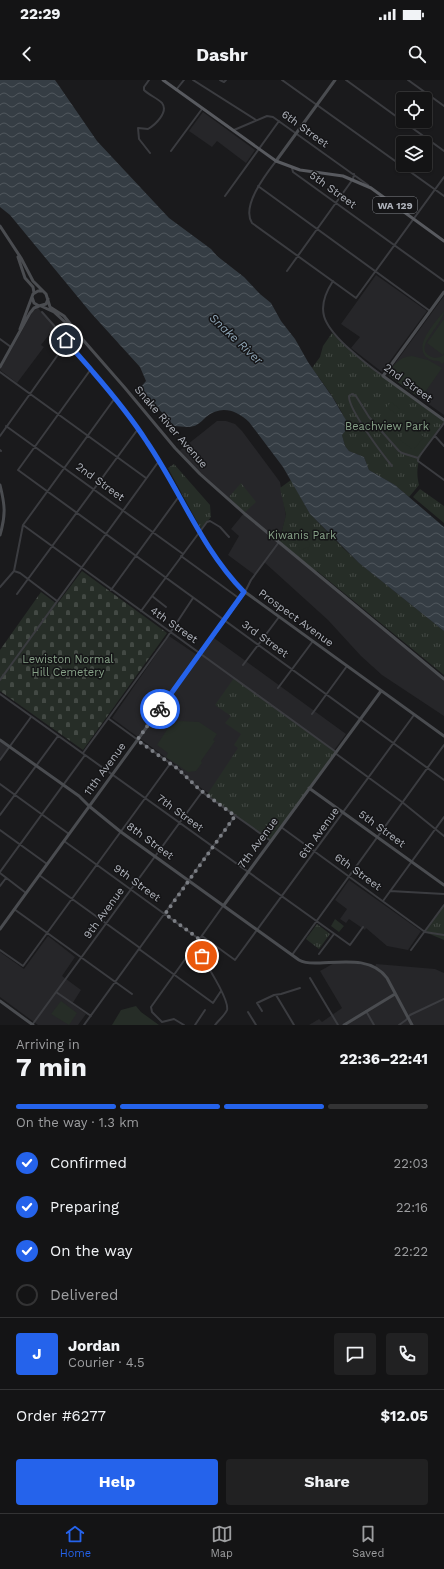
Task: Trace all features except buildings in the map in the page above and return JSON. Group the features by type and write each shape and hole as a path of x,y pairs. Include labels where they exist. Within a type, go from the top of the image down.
{"main road":[{"name":"WA 129","path":"163,80 232,131 276,161 292,168 343,176"},
{"path":"276,161 335,80"},
{"name":"6th Street","path":"343,176 371,188 444,241"},
{"path":"0,226 33,281 46,294 48,299 46,304 34,308 30,313 0,367"},
{"path":"15,250 25,278 34,290 18,335"},
{"path":"33,296 38,291 44,292"},
{"path":"383,376 444,292"},
{"path":"33,296 34,303 40,306"},
{"name":"Snake River Avenue","path":"48,299 50,307 64,316 190,465 279,542 444,679"},
{"name":"Snake River Avenue","path":"40,306 54,312 77,333"},
{"name":"2nd Street","path":"383,376 444,421"},
{"path":"0,485 5,512 0,535"},
{"name":"11th Avenue","path":"0,929 244,592"},
{"name":"Prospect Avenue","path":"244,592 444,736"},
{"name":"7th Avenue","path":"224,905 380,691"},
{"name":"8th Street","path":"0,740 64,784 121,832 258,929 292,955 306,963 354,962 368,964 383,973 395,994"},
{"name":"5th Street","path":"309,788 444,885"},
{"path":"344,1025 395,994 412,1025"},
{"path":"0,1002 32,1025"}],"street":[{"path":"149,80 144,87 144,90 162,103 163,110 159,120 151,128 138,128 139,139 150,153"},
{"path":"176,90 184,80"},
{"path":"193,80 256,120"},
{"path":"220,80 224,82 226,80"},
{"path":"282,80 444,196"},
{"path":"346,80 444,151"},
{"path":"408,80 444,106"},
{"path":"171,151 202,109"},
{"name":"6th Street","path":"232,131 256,120 270,116 354,174 371,188"},
{"path":"225,196 279,121"},
{"path":"276,161 254,193 249,215 252,223 356,298 444,177"},
{"name":"5th Street","path":"292,168 293,172 444,281"},
{"path":"343,176 345,171 344,168"},
{"path":"287,271 297,255 336,203 354,174"},
{"path":"258,186 430,311"},
{"name":"2nd Street","path":"333,281 326,293 323,303 323,312 329,328 332,333 350,350 383,376"},
{"name":"Prospect Avenue","path":"42,312 115,398 138,429 180,495 199,532 214,556 244,592"},
{"path":"0,339 11,347"},
{"path":"0,436 67,342"},
{"path":"35,446 91,369"},
{"path":"0,372 146,478"},
{"path":"392,466 381,453 350,403 349,396 352,394 356,396 369,417 402,453 418,458 418,461 444,480"},
{"path":"0,587 14,571 23,525 115,398"},
{"path":"418,458 444,421"},
{"name":"2nd Street","path":"6,426 153,532 240,599"},
{"path":"17,594 138,429"},
{"path":"434,436 444,446"},
{"name":"3rd Street","path":"35,446 18,470 444,780"},
{"path":"0,680 159,461"},
{"path":"111,590 180,495"},
{"path":"141,611 199,532 210,521 220,526 229,537"},
{"name":"4th Street","path":"23,525 369,777 444,836"},
{"name":"11th Avenue","path":"244,592 279,542"},
{"path":"14,571 20,573 57,602"},
{"path":"152,596 166,607"},
{"path":"26,893 0,873 64,784 193,598"},
{"path":"243,665 279,617"},
{"path":"278,688 313,641"},
{"path":"312,714 346,666"},
{"name":"7th Street","path":"0,694 350,945 363,927"},
{"name":"6th Avenue","path":"202,936 235,960 414,715"},
{"path":"0,760 31,717"},
{"path":"109,719 170,764 202,792 270,841"},
{"path":"0,816 58,736"},
{"path":"292,955 444,745"},
{"path":"0,950 23,966 170,764"},
{"path":"0,784 69,834"},
{"name":"9th Avenue","path":"32,1025 202,792"},
{"path":"84,1025 235,816"},
{"path":"383,901 444,817"},
{"name":"6th Street","path":"281,827 425,932"},
{"path":"0,830 47,864"},
{"name":"9th Street","path":"64,841 199,939"},
{"path":"39,875 214,1003 221,991"},
{"path":"0,886 6,878"},
{"path":"390,891 444,894"},
{"name":"7th Avenue","path":"184,1025 174,1019 162,1022 152,1012 151,1007 224,905"},
{"path":"411,950 444,905"},
{"path":"14,909 132,994"},
{"path":"425,932 444,935"},
{"path":"319,954 334,934"},
{"path":"194,945 212,972 221,991 227,1010 215,1025"},
{"path":"310,978 338,1025"},
{"path":"262,1011 257,1003 272,995 300,988"},
{"path":"56,992 91,1016"},
{"path":"276,995 294,1025"},
{"path":"399,1025 419,1010 444,999"},
{"path":"195,1025 205,1010"},
{"path":"366,1011 374,1025"},
{"path":"248,1012 256,1025"}],"shaded area":[{"path":"203,112 255,150 246,163 217,141 212,147 189,131"},
{"path":"376,275 427,311 382,372 351,348 360,337 341,324"},
{"path":"444,296 444,415 389,376 388,373"},
{"path":"38,308 55,327 41,345 44,347 17,383 0,370 33,311"},
{"path":"217,421 226,421 235,424 242,431 280,482 286,516 279,542 444,679 444,716 382,675 361,656 328,620 264,562 255,575 228,555 239,536 231,529 244,513 178,452"},
{"path":"169,636 200,657 214,638 346,734 270,838 193,782 180,768 112,718"},
{"path":"0,740 10,746 0,760"},
{"path":"349,880 421,931 408,950 387,946 366,928 365,930 349,919 346,923 340,919 347,909 335,900"},
{"path":"48,936 75,957 62,976 81,990 72,1004 86,1014 78,1025 38,1025 0,997 0,952 24,969"},
{"path":"336,962 349,962 375,967 376,964 435,969 444,973 444,1025 309,1025 319,1019 322,1022 342,1008 320,971"}],"green space":[{"path":"444,311 439,323 426,342 425,348 426,353 432,357 437,358 444,355 444,362 442,364 439,361 432,360 425,356 423,345 428,333"},
{"path":"444,319 444,353 443,355 427,343"},
{"name":"Beachview Park","path":"332,333 361,359 444,420 444,423 423,451 418,466 417,475 419,485 409,497 395,485 369,470 364,457 349,451 345,446 342,435 347,428 346,421 333,397 312,368 320,357 323,346"},
{"path":"412,356 428,360 442,368 423,395 417,396 389,376 388,373 401,359"},
{"path":"391,402 400,409 396,414 387,407"},
{"path":"410,431 417,431 424,437 414,449 400,440 403,434"},
{"path":"174,464 210,505 211,517 201,529 168,468"},
{"name":"Kiwanis Park","path":"291,480 310,514 342,547 359,563 444,631 444,675 317,571 316,572 279,542 286,515 280,488"},
{"path":"241,483 256,502 244,513 229,497"},
{"path":"420,489 444,506 444,523 413,497"},
{"path":"301,532 310,544 308,550 307,547 300,551 298,544 294,542 294,538"},
{"name":"Lewiston Normal Hill Cemetery","path":"82,571 167,633 83,750 0,691 0,650 41,592 57,604"},
{"path":"234,678 336,752 271,841 207,795 238,748 234,745 241,734 225,723 231,716 215,705"},
{"path":"178,721 199,722 217,734 213,740 215,741 196,771 188,772 166,757 168,753 157,745 168,728"},
{"path":"444,905 444,940 425,932"},
{"path":"335,919 344,926 339,932 331,926"},
{"path":"317,924 330,934 319,949 306,939"},
{"path":"61,1001 77,1013 69,1025 51,1014"},
{"path":"136,1006 141,1012 159,1025 112,1025 121,1010"}],"water":[{"name":"Snake River","path":"0,80 55,80 97,141 169,218 211,249 217,256 244,277 271,303 281,321 295,339 347,422 348,428 342,435 345,446 349,451 364,457 369,470 395,485 444,527 444,631 359,563 310,514 283,467 249,422 239,414 228,410 217,411 194,426 174,426 140,388 146,381 140,367 91,313 10,215 0,207"}],"way so far":[{"path":"160,709 137,740 178,769 188,780 235,816 165,914 199,939 194,945 202,956"}],"route":[{"path":"66,340 115,398 147,442 165,468 207,546 244,592 160,709"}]}
